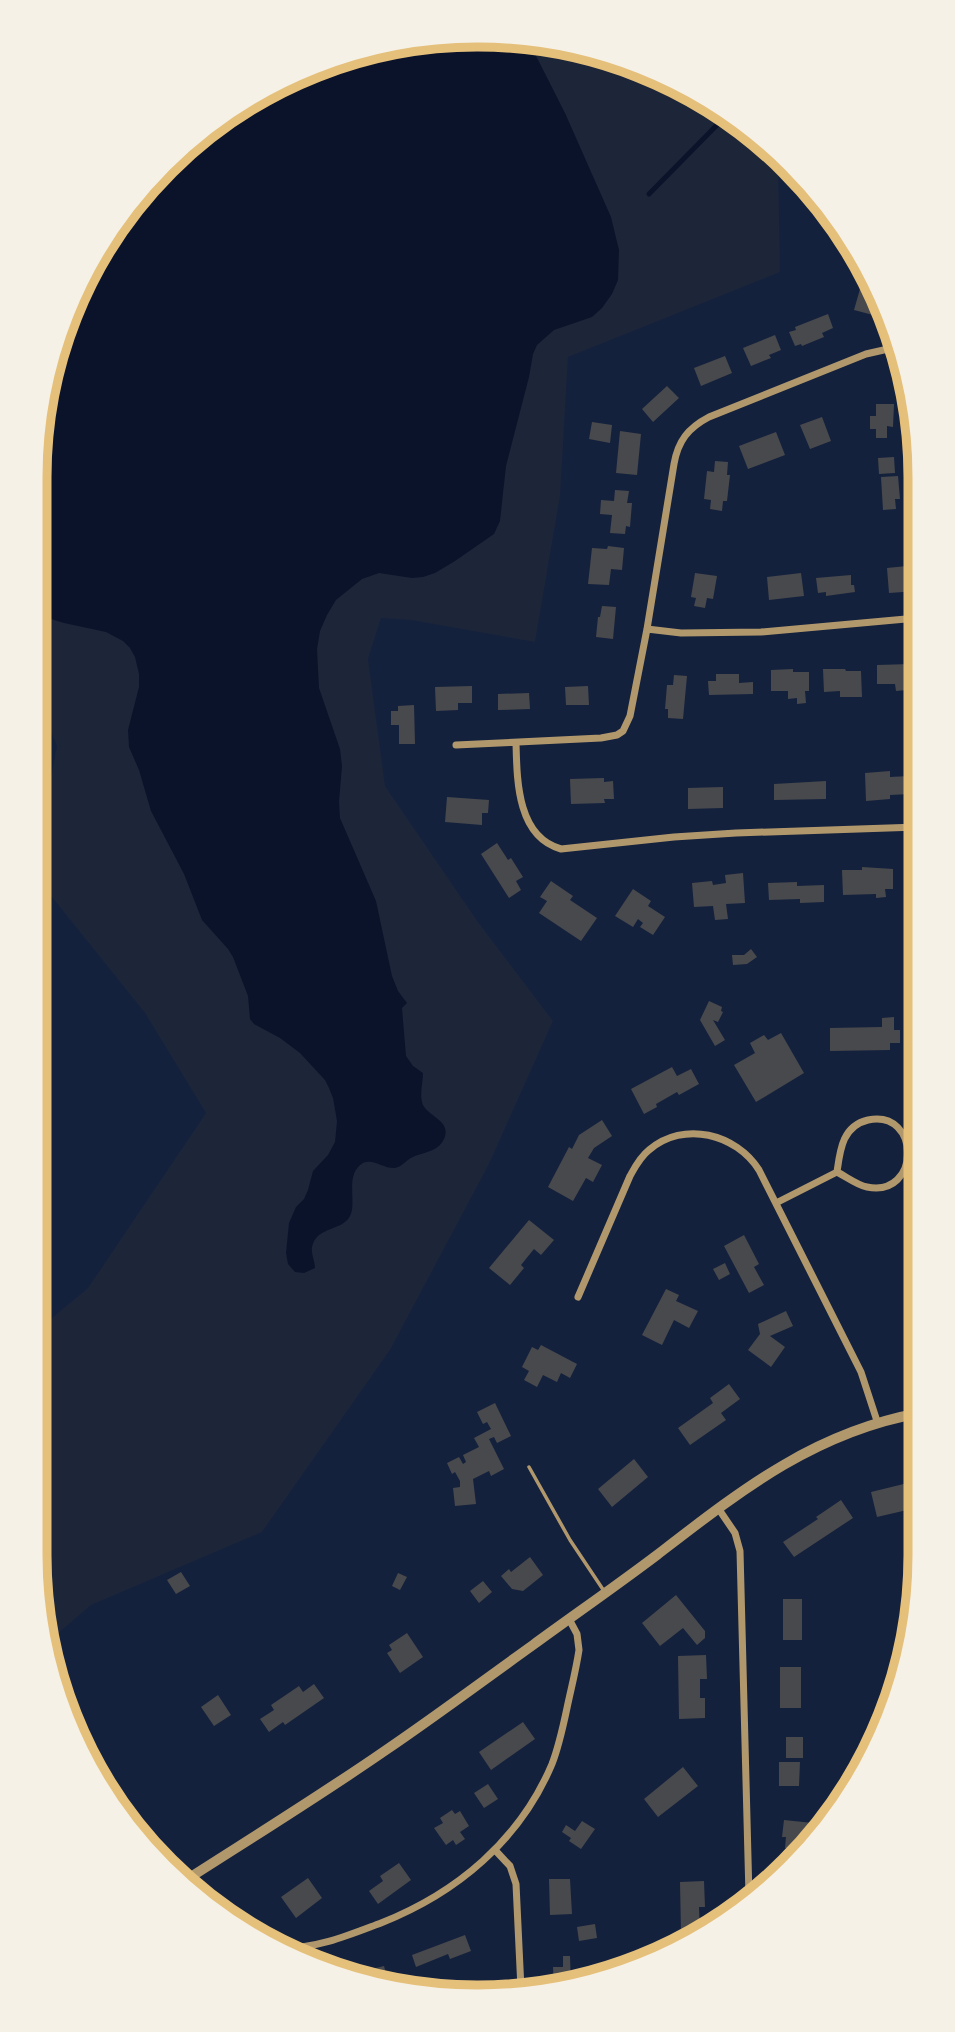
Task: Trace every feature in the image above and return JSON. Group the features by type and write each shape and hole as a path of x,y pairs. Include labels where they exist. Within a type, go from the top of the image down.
{"street":[{"path":"456,745 601,738 624,731 631,716 676,454 682,438 701,421 721,412 866,354 888,349"},
{"path":"647,629 681,633 761,632 908,619"},
{"path":"516,743 518,782 525,813 534,830 546,843 561,849 711,834 908,827"},
{"path":"871,1120 883,1121 894,1126 903,1135 908,1146 908,1161 899,1177 889,1184 868,1187 837,1172 844,1137 858,1124 871,1120"},
{"path":"578,1297 635,1167 648,1150 666,1139 685,1135 705,1134 733,1143 754,1162 776,1203 861,1372 877,1422"},
{"path":"776,1203 837,1172"},
{"path":"192,1876 385,1751 764,1476 836,1437 877,1422 908,1415"},
{"path":"718,1508 735,1533 740,1551 749,1888"},
{"path":"300,1946 325,1943 394,1918 449,1889 495,1850 515,1827 542,1787 557,1751 579,1650 577,1634 569,1619"},
{"path":"495,1850 510,1866 516,1884 521,1982"}],"lane":[{"path":"529,1467 570,1540 605,1593"}],"shaded area":[{"path":"449,48 534,51 565,113 611,217 619,250 618,280 612,294 592,317 554,330 537,345 506,466 500,521 494,534 435,573 412,578 379,573 362,579 336,600 320,631 317,649 319,688 340,749 342,766 340,818 376,901 392,976 407,1003 402,1008 406,1056 413,1066 423,1073 423,1105 442,1123 446,1133 438,1147 397,1167 363,1163 354,1174 352,1208 348,1220 319,1235 312,1247 315,1268 304,1273 295,1272 288,1264 286,1253 289,1223 296,1207 304,1199 313,1171 328,1155 335,1142 337,1121 333,1098 325,1080 300,1053 250,1019 248,996 233,957 202,920 184,874 151,811 129,747 128,730 139,687 139,674 130,648 106,632 47,618 48,449 56,394 70,339 92,287 120,238 154,194 194,154 238,120 287,92 339,70 394,56"},
{"path":"506,48 589,62 642,80 717,120 778,170 780,272 568,357 560,496 535,642 411,620 381,618 368,659 385,786 478,922 553,1021 489,1164 390,1350 262,1532 91,1605 56,1635 47,1554 47,1322 88,1288 206,1113 145,1013 47,891 47,798 57,746 47,722 47,477 51,421 62,366 80,313 120,238 173,173 216,136 262,105 339,70 421,51"}],"building":[{"path":"860,289 865,290 874,311 873,315 854,310"},
{"path":"828,314 833,328 822,333 824,337 795,346 789,332"},
{"path":"775,335 781,350 769,355 771,358 751,366 743,348"},
{"path":"725,356 732,373 701,386 694,368"},
{"path":"667,386 679,398 653,422 642,409"},
{"path":"876,404 894,404 893,427 887,426 887,438 876,438 876,429 870,429 870,416 876,416"},
{"path":"822,417 831,441 810,449 800,425"},
{"path":"592,422 612,425 610,443 589,439"},
{"path":"620,431 641,434 637,475 616,473"},
{"path":"776,432 785,455 748,469 739,446"},
{"path":"894,457 895,473 879,474 878,458"},
{"path":"715,461 728,462 727,475 730,475 727,501 723,501 722,511 710,509 711,500 704,499 707,471 714,472"},
{"path":"898,476 900,499 895,499 896,509 883,510 881,477"},
{"path":"615,490 629,491 627,503 632,503 630,527 626,526 625,534 610,533 612,515 600,514 601,500 614,501"},
{"path":"608,546 624,548 622,570 611,569 609,585 588,584 592,548 607,549"},
{"path":"908,566 908,592 889,593 887,568"},
{"path":"695,573 717,576 713,599 707,598 705,608 694,606 696,598 691,597"},
{"path":"801,573 804,596 769,600 767,577"},
{"path":"851,575 851,585 854,585 855,592 826,596 826,592 818,593 816,578"},
{"path":"602,606 616,607 613,639 596,637"},
{"path":"908,664 907,690 896,691 895,684 877,684 877,665"},
{"path":"793,669 793,672 809,672 809,691 805,691 806,703 797,704 797,698 788,699 788,691 771,691 771,670"},
{"path":"823,669 861,671 862,697 840,697 840,691 824,692"},
{"path":"716,674 739,674 739,683 753,682 753,694 709,695 708,681 716,681"},
{"path":"674,675 687,676 683,719 668,718 668,709 665,709 667,685 673,685"},
{"path":"472,686 472,703 458,703 458,710 436,711 435,687"},
{"path":"588,686 589,705 566,705 565,687"},
{"path":"529,693 530,709 498,710 498,694"},
{"path":"414,705 415,744 399,744 399,725 391,725 391,711 398,711 398,706"},
{"path":"890,771 890,777 908,776 908,794 866,801 865,773"},
{"path":"604,778 604,782 613,781 614,799 604,799 605,803 571,804 570,779"},
{"path":"826,781 826,799 774,800 774,784"},
{"path":"723,787 723,808 688,809 688,788"},
{"path":"447,797 489,800 488,813 482,813 482,825 445,822"},
{"path":"497,843 523,877 516,881 521,890 509,898 481,854"},
{"path":"862,867 893,869 893,889 885,889 886,897 876,898 876,894 843,895 842,870 862,870"},
{"path":"743,873 745,903 726,904 728,919 715,920 713,906 694,907 692,883 726,883 725,875"},
{"path":"551,881 573,896 570,900 597,918 581,941 539,913 547,901 540,897"},
{"path":"797,882 797,886 824,885 824,902 800,903 800,899 769,900 768,883"},
{"path":"633,889 651,901 648,906 665,917 653,935 640,927 643,923 638,919 633,927 615,916"},
{"path":"751,949 757,957 747,964 733,965 732,955 744,955"},
{"path":"709,1001 722,1007 723,1012 718,1022 713,1020 725,1040 715,1046 700,1020"},
{"path":"894,1017 894,1030 900,1030 900,1043 890,1043 890,1050 830,1051 830,1028 882,1027 882,1018"},
{"path":"781,1033 804,1073 756,1102 734,1065 755,1053 750,1043 764,1035 768,1040"},
{"path":"672,1067 677,1076 691,1069 699,1084 679,1095 677,1092 644,1114 631,1089"},
{"path":"602,1120 612,1136 594,1148 588,1158 602,1165 593,1182 586,1178 573,1201 548,1187 569,1147 572,1149 579,1135"},
{"path":"529,1220 554,1240 541,1255 534,1249 521,1265 524,1268 510,1285 489,1268"},
{"path":"744,1235 759,1264 754,1267 764,1285 749,1293 724,1246"},
{"path":"725,1263 730,1274 719,1280 713,1269"},
{"path":"666,1289 679,1295 676,1301 698,1311 689,1328 674,1320 662,1345 642,1335"},
{"path":"786,1311 793,1326 770,1336 785,1347 771,1367 748,1350 760,1334 758,1324"},
{"path":"541,1345 577,1364 570,1378 561,1373 557,1382 543,1375 537,1387 524,1380 529,1371 522,1367 532,1347 538,1350"},
{"path":"729,1384 740,1399 721,1413 726,1420 690,1445 678,1428 713,1403 710,1398"},
{"path":"495,1403 511,1436 497,1443 494,1437 489,1439 504,1469 491,1476 489,1471 473,1479 476,1504 455,1506 453,1488 460,1487 460,1481 455,1472 452,1474 447,1463 459,1457 463,1464 466,1462 463,1455 479,1447 474,1438 491,1429 487,1422 483,1424 477,1412"},
{"path":"634,1459 648,1477 612,1507 598,1489"},
{"path":"908,1483 908,1510 877,1517 871,1492"},
{"path":"841,1500 853,1518 794,1557 783,1542"},
{"path":"530,1557 543,1575 523,1591 512,1589 501,1576 509,1569 511,1572"},
{"path":"181,1572 190,1586 176,1594 167,1580"},
{"path":"398,1573 407,1577 400,1590 392,1586"},
{"path":"483,1581 492,1592 479,1603 470,1591"},
{"path":"676,1595 705,1631 705,1638 697,1645 683,1628 660,1646 642,1623"},
{"path":"783,1599 802,1599 802,1640 783,1640"},
{"path":"407,1633 423,1657 400,1673 387,1653 392,1650 389,1645"},
{"path":"706,1655 707,1679 700,1679 700,1698 705,1698 705,1718 679,1719 678,1656"},
{"path":"780,1667 801,1667 801,1708 780,1708"},
{"path":"314,1684 324,1698 285,1725 283,1722 269,1732 260,1719 274,1710 271,1705 299,1686 303,1692"},
{"path":"218,1695 231,1715 214,1726 201,1707"},
{"path":"523,1722 535,1739 491,1770 479,1752"},
{"path":"786,1737 803,1737 803,1758 786,1758"},
{"path":"779,1762 800,1762 799,1786 779,1786"},
{"path":"683,1767 698,1786 658,1817 644,1799"},
{"path":"488,1784 498,1799 484,1808 474,1793"},
{"path":"452,1810 455,1814 460,1811 469,1826 460,1832 465,1839 456,1845 453,1840 446,1845 434,1828 443,1823 440,1818"},
{"path":"784,1820 813,1823 792,1848 785,1848 786,1837 782,1837"},
{"path":"582,1821 595,1829 581,1849 562,1832 566,1825 575,1831"},
{"path":"399,1863 411,1880 378,1904 369,1891 383,1881 380,1876"},
{"path":"308,1878 322,1898 296,1918 281,1897"},
{"path":"549,1879 570,1879 572,1914 550,1915"},
{"path":"704,1881 705,1907 699,1907 700,1923 681,1933 680,1882"},
{"path":"595,1924 597,1938 579,1941 577,1927"},
{"path":"465,1935 471,1951 450,1959 448,1954 416,1967 412,1955"},
{"path":"563,1956 570,1956 571,1974 553,1977 553,1967 563,1967"},
{"path":"384,1966 386,1974 367,1970"}],"waterway":[{"path":"649,194 721,123"}]}
